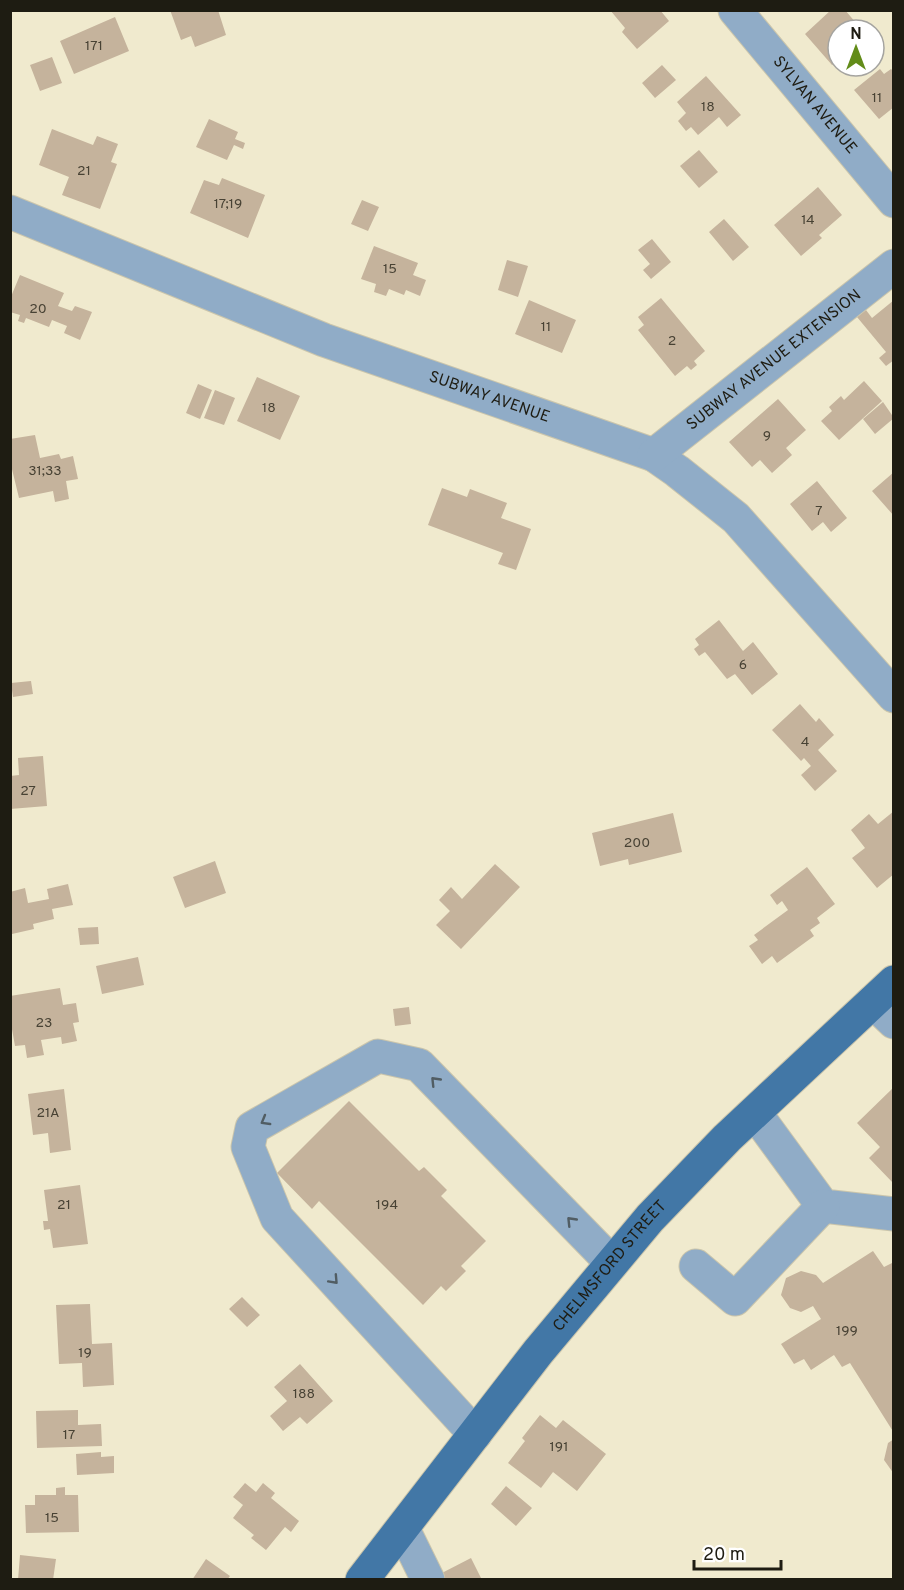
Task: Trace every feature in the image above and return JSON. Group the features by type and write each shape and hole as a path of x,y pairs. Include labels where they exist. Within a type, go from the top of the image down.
{"main road":[{"name":"CHELMSFORD STREET","path":"363,1580 573,1309 650,1218 755,1113 887,1002"}],"street":[{"name":"SYLVAN AVENUE","path":"735,10 894,201"},
{"name":"SUBWAY AVENUE","path":"10,212 324,340 654,455 736,518 894,696"},
{"name":"SUBWAY AVENUE EXTENSION","path":"654,455 894,266"},
{"path":"475,1434 277,1218 248,1147 252,1128 378,1056 419,1065 612,1263"},
{"path":"755,1113 823,1206 894,1214"},
{"path":"696,1266 735,1299 823,1206"},
{"path":"403,1529 428,1580"}],"building":[{"path":"170,10 218,10 226,35 195,47 191,36 181,40"},
{"path":"610,10 660,10 669,21 637,49 622,32 625,28"},
{"path":"831,10 845,10 852,18 826,18 826,58 805,34"},
{"path":"115,17 129,51 74,74 60,41"},
{"path":"52,57 62,83 40,91 30,65"},
{"path":"662,65 676,80 655,98 642,83"},
{"path":"891,69 894,72 894,107 879,119 854,90 869,78 886,78 886,73"},
{"path":"706,76 741,115 727,127 719,117 698,135 691,127 686,131 678,121 686,113 677,102"},
{"path":"209,119 238,132 235,139 245,143 243,149 234,145 227,160 196,147"},
{"path":"52,129 93,145 97,136 118,144 111,162 117,164 100,209 62,195 69,177 39,165"},
{"path":"699,150 718,172 699,188 680,166"},
{"path":"222,178 265,195 248,238 190,213 204,180 219,185"},
{"path":"818,187 842,215 819,235 822,238 801,256 774,225"},
{"path":"362,200 379,207 368,231 351,224"},
{"path":"724,219 749,247 733,261 709,232"},
{"path":"652,239 671,262 651,279 643,270 650,264 638,250"},
{"path":"374,246 418,263 413,275 426,280 420,296 406,290 404,295 389,289 386,296 374,292 376,284 361,279"},
{"path":"507,260 528,266 518,297 498,290"},
{"path":"20,275 64,293 58,306 72,311 75,306 92,312 80,340 64,333 67,326 52,320 49,327 26,318 24,323 18,321 20,315 10,312 10,299"},
{"path":"661,298 705,351 694,361 697,365 691,370 687,366 675,376 638,330 644,325 638,317"},
{"path":"529,300 576,320 562,353 515,334"},
{"path":"894,300 894,360 886,366 879,358 886,352 857,317 866,310 872,318"},
{"path":"257,377 300,396 280,440 237,421"},
{"path":"864,381 882,401 839,440 821,421 832,411 829,407 841,396 844,400"},
{"path":"198,384 212,390 200,419 186,413"},
{"path":"215,390 235,398 224,425 204,418"},
{"path":"778,399 806,430 786,448 792,455 772,473 760,460 752,467 729,442"},
{"path":"883,402 894,418 875,434 863,419"},
{"path":"35,435 40,458 59,454 61,459 73,456 78,479 66,481 69,499 55,502 53,491 19,498 10,461 10,439"},
{"path":"894,472 894,516 872,491"},
{"path":"817,481 847,518 831,532 823,522 812,531 790,504"},
{"path":"442,488 467,497 470,489 507,503 501,518 531,529 516,570 498,564 503,553 428,525"},
{"path":"719,620 743,651 753,642 778,674 752,695 735,674 727,679 705,652 699,656 694,649 699,645 695,639"},
{"path":"31,681 33,694 13,697 11,683"},
{"path":"800,704 816,722 819,718 834,735 818,750 837,771 815,791 801,775 811,766 804,758 801,761 772,730"},
{"path":"43,756 47,806 10,809 10,776 19,775 18,758"},
{"path":"894,811 894,874 877,888 852,858 865,848 851,830 869,814 878,824"},
{"path":"673,813 682,852 629,865 628,859 600,866 592,833"},
{"path":"215,861 226,893 185,908 173,877"},
{"path":"495,864 520,887 461,949 436,925 450,911 439,900 451,887 462,899"},
{"path":"807,867 835,904 817,918 820,923 810,930 814,936 777,963 772,956 762,964 749,946 758,940 754,935 788,910 782,901 777,905 770,895"},
{"path":"68,884 73,905 52,909 54,919 33,924 34,929 12,934 10,892 25,888 28,903 49,899 47,889"},
{"path":"98,927 99,944 80,945 78,928"},
{"path":"138,957 144,985 102,994 96,966"},
{"path":"60,988 63,1005 76,1003 79,1022 73,1023 77,1041 62,1044 61,1037 41,1040 44,1055 27,1058 25,1045 15,1046 10,1018 10,996"},
{"path":"409,1007 411,1024 395,1026 393,1009"},
{"path":"894,1087 894,1184 869,1158 880,1147 857,1123"},
{"path":"64,1089 71,1150 50,1153 48,1133 33,1135 28,1094"},
{"path":"349,1101 419,1171 424,1167 447,1190 441,1196 486,1241 461,1266 466,1271 446,1291 441,1286 423,1305 319,1201 312,1209 277,1173"},
{"path":"80,1185 88,1244 53,1248 50,1229 44,1230 43,1221 48,1221 44,1190"},
{"path":"873,1251 884,1267 894,1262 894,1433 850,1363 842,1367 834,1355 811,1370 804,1359 794,1364 781,1344 821,1319 813,1306 801,1312 790,1308 781,1295 786,1278 801,1271 816,1275 823,1283"},
{"path":"242,1297 260,1315 247,1327 229,1309"},
{"path":"90,1304 92,1344 112,1343 114,1385 83,1387 82,1363 59,1364 56,1305"},
{"path":"300,1364 333,1401 307,1424 300,1417 283,1431 270,1416 287,1401 274,1387"},
{"path":"78,1410 78,1425 101,1424 102,1446 37,1448 36,1411"},
{"path":"540,1415 556,1428 563,1420 606,1454 577,1491 553,1472 541,1488 508,1463 525,1441 522,1438"},
{"path":"894,1439 894,1474 884,1460 888,1443"},
{"path":"101,1452 101,1457 114,1456 114,1473 77,1475 76,1454"},
{"path":"245,1483 256,1492 263,1483 275,1493 271,1498 299,1521 291,1532 285,1527 266,1550 251,1538 254,1535 233,1518 243,1505 233,1497"},
{"path":"506,1486 532,1508 516,1526 491,1504"},
{"path":"65,1487 65,1495 78,1495 79,1532 26,1533 25,1505 35,1505 35,1495 56,1495 56,1488"},
{"path":"20,1555 56,1559 53,1580 18,1580"},
{"path":"471,1558 482,1580 440,1580 438,1575"},
{"path":"206,1559 230,1576 227,1580 192,1580"}]}
